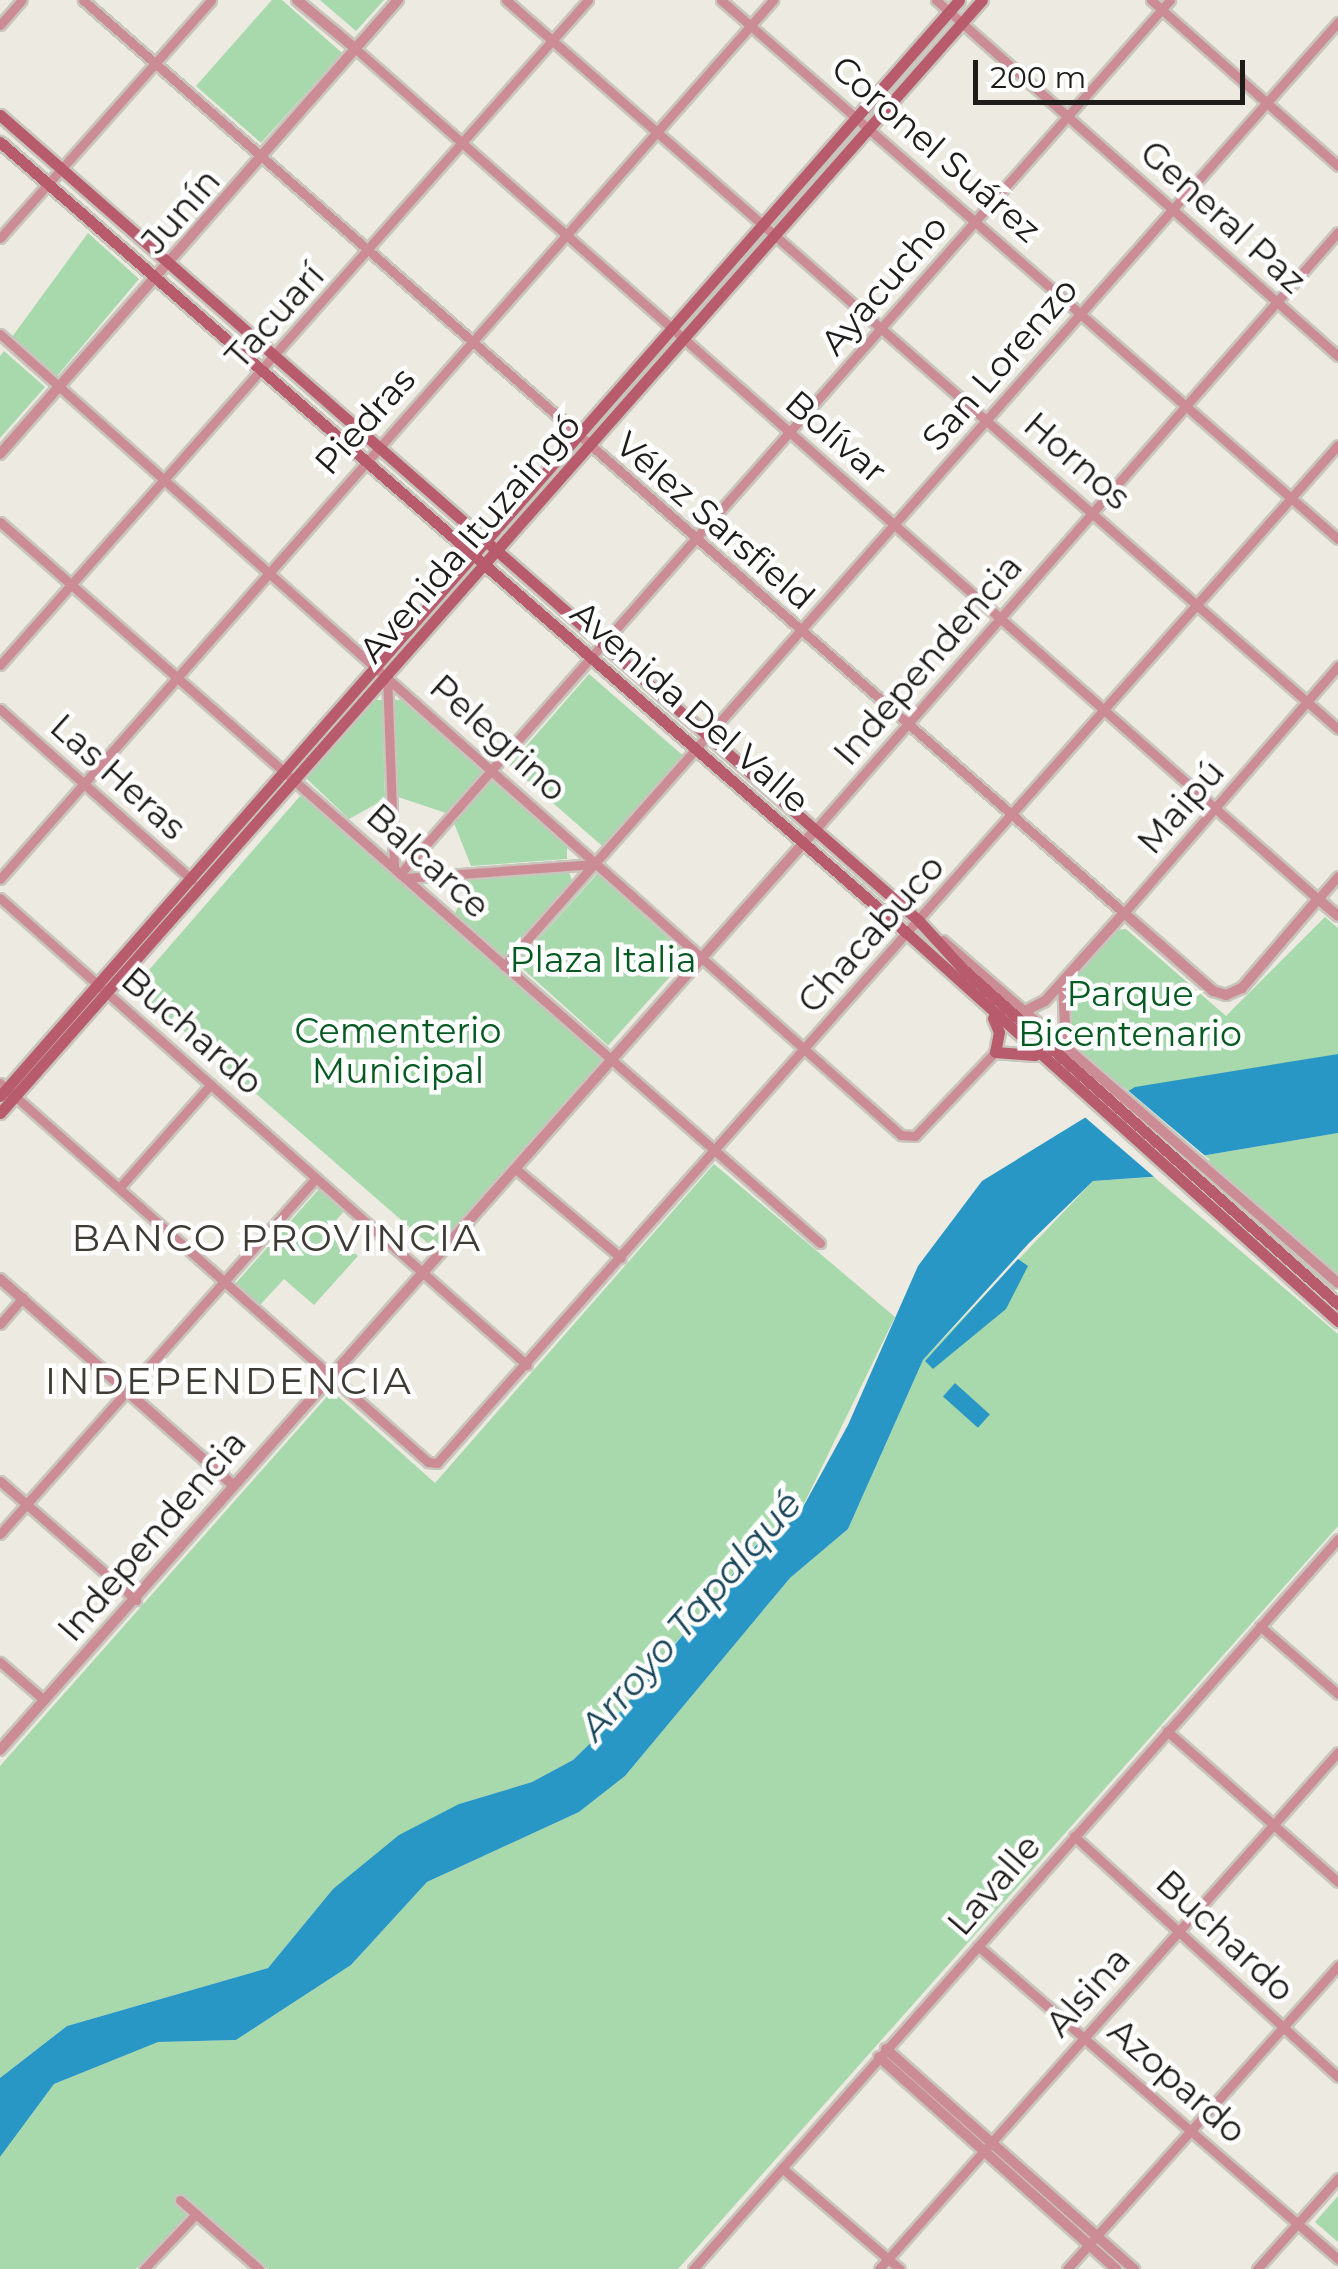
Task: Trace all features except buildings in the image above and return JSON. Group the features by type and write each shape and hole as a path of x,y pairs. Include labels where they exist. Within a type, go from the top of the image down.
{"main road":[{"name":"Avenida Ituzaingó","path":"0,1113 5,1091 102,989 480,561 670,331 959,0"},
{"name":"Avenida Ituzaingó","path":"583,441 680,340 982,0"},
{"name":"Avenida Del Valle","path":"0,115 919,921 1102,1089 1338,1322"},
{"name":"Avenida Del Valle","path":"0,142 908,934 1088,1102 1197,1181 1338,1304"},
{"path":"990,1012 999,1032 995,1052 1035,1054"}],"street":[{"path":"0,26 22,0"},
{"name":"Vélez Sarsfield","path":"83,0 265,156 1011,818 1213,991 1226,996 1242,988 1318,899"},
{"path":"0,238 65,170 211,0"},
{"name":"Bolívar","path":"298,0 1338,916"},
{"name":"Junín","path":"0,454 157,280 398,0"},
{"name":"Hornos","path":"506,0 776,232 1338,729"},
{"name":"Tacuarí","path":"0,665 588,0"},
{"name":"Coronel Suárez","path":"721,0 869,125 1338,539"},
{"name":"Piedras","path":"0,879 773,0"},
{"name":"General Paz","path":"936,0 1338,356"},
{"path":"1151,0 1338,166"},
{"name":"Ayacucho","path":"399,874 594,658 1170,0"},
{"name":"San Lorenzo","path":"504,966 1338,22"},
{"name":"Independencia","path":"0,1750 136,1600 420,1272 517,1170 698,955 816,830 1338,232"},
{"name":"Pelegrino","path":"0,334 900,1135 915,1136 995,1052"},
{"name":"Chacabuco","path":"330,1375 428,1462 444,1459 1338,445"},
{"name":"Balcarce","path":"0,522 820,1242"},
{"name":"Maipú","path":"1026,1010 1064,982 1338,666"},
{"path":"382,671 399,874 594,864"},
{"name":"Las Heras","path":"0,709 195,883"},
{"path":"1318,899 1338,876"},
{"name":"Buchardo","path":"0,898 527,1364"},
{"name":"Avenida Del Valle","path":"919,921 1026,1010 1066,1047 1102,1089"},
{"path":"1064,982 1066,1047"},
{"path":"120,1188 211,1084"},
{"path":"5,1091 330,1375"},
{"path":"517,1170 621,1258"},
{"path":"0,1534 316,1178"},
{"name":"Avenida Del Valle","path":"1197,1181 1338,1283"},
{"path":"0,1279 234,1485"},
{"path":"0,1324 23,1298"},
{"path":"0,1481 136,1600"},
{"name":"Lavalle","path":"692,2269 1338,1539"},
{"path":"1260,1626 1338,1694"},
{"path":"0,1662 44,1700"},
{"path":"1167,1732 1338,1882"},
{"name":"Alsina","path":"879,2269 1338,1752"},
{"name":"Buchardo","path":"1074,1836 1338,2076"},
{"name":"Azopardo","path":"978,1946 1338,2260"},
{"path":"1067,2269 1338,1966"},
{"path":"882,2053 1093,2240 1134,2269"},
{"path":"782,2168 900,2269"},
{"path":"1257,2269 1338,2178"},
{"path":"180,2200 260,2269"},
{"path":"144,2269 196,2214"},
{"path":"1093,2240 1116,2269"}],"green space":[{"path":"272,0 282,0 342,53 261,143 196,86"},
{"path":"320,0 384,0 356,31"},
{"path":"88,233 139,279 57,376 12,337"},
{"path":"4,351 45,387 0,438 0,356"},
{"path":"589,674 683,755 603,847 510,765"},
{"path":"406,699 485,769 446,813 398,797 394,700"},
{"path":"370,700 382,700 385,799 349,819 305,777"},
{"path":"494,777 567,845 567,859 471,866 454,823"},
{"name":"Cementerio Municipal","path":"301,795 604,1058 436,1251 134,987"},
{"path":"569,872 572,881 503,958 455,914 469,879"},
{"name":"Plaza Italia","path":"597,874 688,956 608,1045 517,963"},
{"name":"Parque Bicentenario","path":"1325,917 1338,928 1338,1054 1125,1092 1070,1041 1068,987 1117,930 1126,929 1226,1016"},
{"name":"Parque Bicentenario","path":"1338,1133 1338,1278 1201,1156"},
{"path":"714,1164 895,1317 797,1518 757,1543 610,1724 573,1760 532,1782 459,1804 333,1889 268,1968 67,2026 0,2078 0,1766 332,1391 435,1483"},
{"path":"1154,1177 1338,1334 1338,1526 678,2269 268,2269 196,2208 136,2269 0,2269 0,2157 54,2084 157,2042 236,2040 351,1965 427,1882 579,1812 625,1776 790,1578 848,1529 923,1360 1093,1181"},
{"path":"319,1189 344,1211 328,1230 358,1256 314,1305 284,1279 260,1305 236,1283"},
{"path":"1338,2196 1338,2242 1315,2222"}],"water":[{"path":"1338,1054 1338,1133 1201,1156 1164,1176 1093,1181 1029,1243 923,1360 848,1529 790,1578 625,1776 579,1812 427,1882 351,1965 236,2040 158,2042 54,2084 0,2157 0,2078 67,2026 268,1968 333,1889 399,1835 459,1804 532,1782 573,1760 610,1724 758,1543 797,1518 848,1425 918,1266 982,1181 1135,1087"},
{"path":"1018,1259 1028,1266 1006,1309 933,1369 925,1361"},
{"path":"955,1383 990,1414 978,1428 943,1396"}],"pier":[{"path":"1124,1087 1210,1160 1160,1182 1080,1113"}],"district":[{"name":"BANCO PROVINCIA","path":"277,1238"},
{"name":"INDEPENDENCIA","path":"229,1381"}],"water label":[{"name":"Arroyo Tapalqué","path":"690,1615"}]}
